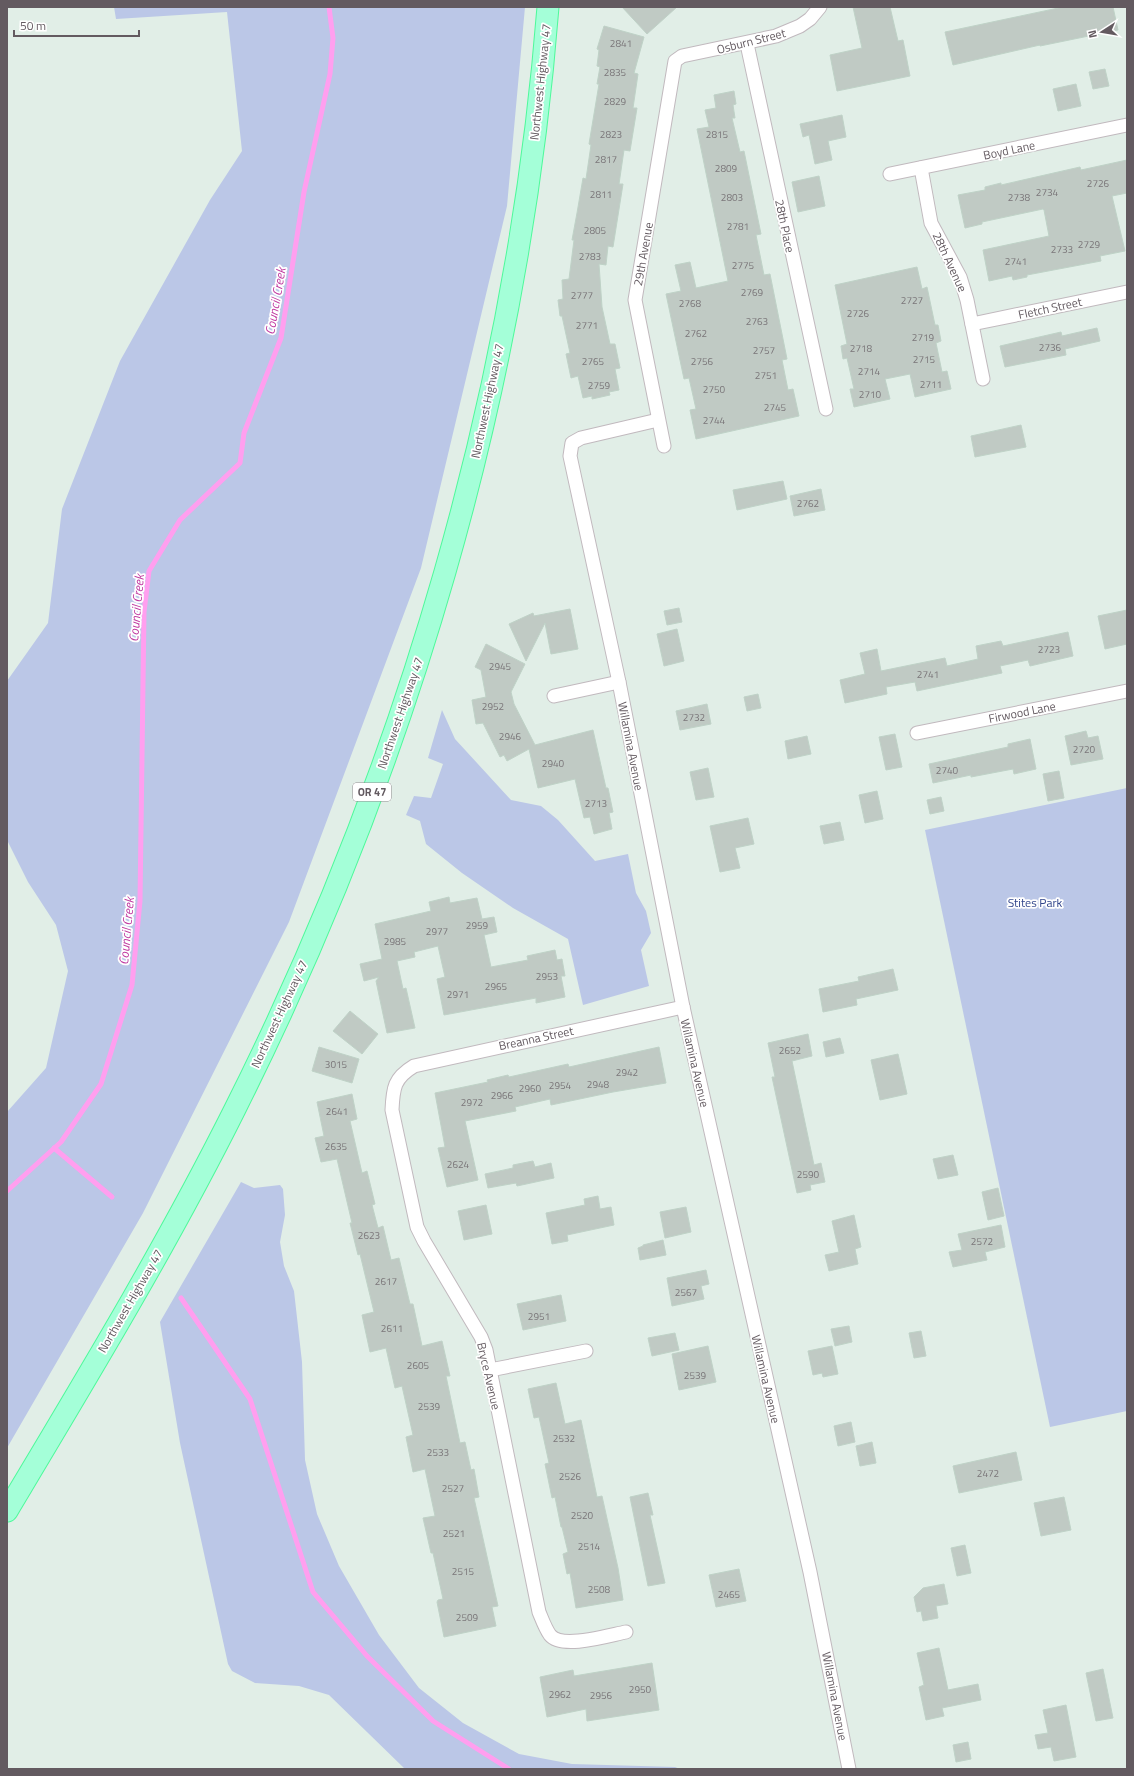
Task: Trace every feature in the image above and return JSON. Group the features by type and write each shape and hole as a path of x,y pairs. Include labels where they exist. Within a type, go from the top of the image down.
{"main road":[{"name":"Northwest Highway 47","path":"7,1511 172,1229 236,1106 297,978 324,914 363,817 401,714 437,601 456,533 498,353 525,201 540,90 548,7"}],"street":[{"name":"Osburn Street","path":"675,60 682,56 747,44 776,36 800,26 810,19 820,7"},
{"name":"28th Place","path":"747,44 826,409"},
{"name":"29th Avenue","path":"664,446 635,300 675,60"},
{"name":"Boyd Lane","path":"890,174 1127,125"},
{"name":"28th Avenue","path":"921,168 932,223 960,277 968,300 983,379"},
{"name":"Fletch Street","path":"972,324 1127,292"},
{"name":"Willamina Avenue","path":"658,420 581,438 572,443 570,456 618,682 683,1007 810,1572 849,1769"},
{"path":"554,696 618,682"},
{"name":"Firwood Lane","path":"918,733 1127,691"},
{"name":"Breanna Street","path":"396,1082 405,1071 414,1066 427,1062 683,1007"},
{"name":"Bryce Avenue","path":"396,1082 393,1094 392,1110 417,1227 424,1242 480,1337 486,1350 539,1612 551,1636 560,1640 576,1642 626,1632"},
{"path":"490,1370 586,1351"}],"green space":[{"path":"114,7 525,7 507,206 421,568 289,922 143,1213 7,1448 7,1112 46,1068 68,971 56,925 28,882 7,840 7,681 48,623 62,509 120,361 210,200 242,151 227,12 116,19"},
{"path":"442,710 455,739 511,800 541,806 558,820 595,861 628,854 636,893 646,911 651,933 641,950 649,986 583,1005 568,939 513,908 462,873 426,844 420,821 406,815 414,796 431,798 443,764 428,758"},
{"name":"Stites Park","path":"1127,788 1127,1411 1050,1427 925,830"},
{"path":"241,1182 254,1188 280,1185 283,1189 285,1215 280,1242 284,1266 294,1291 302,1362 305,1460 317,1514 339,1566 379,1635 419,1688 463,1723 519,1754 572,1764 675,1767 680,1769 405,1769 329,1695 299,1686 255,1683 232,1671 228,1664 180,1443 160,1322"}],"building":[{"path":"622,7 677,7 647,34"},
{"path":"853,7 890,7 898,41 903,40 910,76 837,91 830,55 862,48"},
{"path":"1063,7 1113,7 1118,30 1040,45 953,65 945,32"},
{"path":"604,26 644,37 634,73 638,74 633,108 637,108 630,151 624,150 619,184 623,184 613,247 608,246 606,265 599,264 602,307 610,344 615,344 620,368 615,369 619,390 609,392 610,395 592,399 592,396 583,398 578,376 571,378 566,354 570,353 562,316 560,316 558,300 563,299 562,280 569,279 574,240 572,240 583,178 586,179 591,145 589,144 599,84 597,84 600,67 597,66 599,50 597,49"},
{"path":"1105,69 1109,86 1093,89 1089,72"},
{"path":"1076,84 1081,106 1058,111 1053,89"},
{"path":"734,91 736,104 733,105 735,118 732,118 740,152 744,151 761,234 756,235 764,275 770,274 787,359 782,360 788,390 793,389 799,416 696,439 690,410 696,409 689,378 684,379 666,294 681,291 675,265 690,262 696,288 728,281 697,129 709,127 705,110 716,108 714,95"},
{"path":"842,115 846,137 828,141 832,160 815,164 809,135 803,137 800,124"},
{"path":"1127,160 1127,193 1112,196 1125,251 1100,256 1101,261 1027,275 1027,277 1013,280 1012,276 989,281 983,250 1049,236 1044,210 982,222 982,224 965,228 958,195 985,190 985,187 1001,183 1001,185 1080,167 1081,170"},
{"path":"819,176 825,206 798,212 792,182"},
{"path":"917,267 922,289 927,287 935,325 938,325 941,341 936,343 942,372 947,371 951,389 915,397 910,374 885,379 890,399 854,407 850,389 854,389 847,358 843,359 841,346 847,344 835,285"},
{"path":"1097,328 1100,341 1065,349 1066,355 1005,367 1000,346 1061,332 1062,336"},
{"path":"1021,425 1026,447 975,457 971,436"},
{"path":"783,481 787,499 737,510 733,490"},
{"path":"821,489 825,510 794,516 790,496"},
{"path":"679,608 682,622 667,625 664,611"},
{"path":"570,609 578,649 551,654 545,623 526,661 509,624 533,613 534,616"},
{"path":"1127,610 1127,644 1105,649 1098,616"},
{"path":"677,629 684,661 664,666 657,634"},
{"path":"1068,632 1073,656 1030,666 1028,660 1000,666 1002,673 917,691 915,682 886,687 887,694 845,703 840,680 865,674 860,653 877,649 881,671 945,658 947,666 978,659 976,646 1001,641 1003,646"},
{"path":"486,644 525,664 511,692 514,704 535,745 593,730 613,812 609,813 612,829 594,834 590,817 584,818 575,779 538,788 529,749 507,761 504,755 500,757 483,723 476,724 472,700 486,697 481,670 475,667"},
{"path":"758,694 761,708 747,711 744,697"},
{"path":"707,704 711,724 680,730 676,711"},
{"path":"1086,731 1088,738 1098,736 1103,759 1071,765 1065,736"},
{"path":"895,734 902,767 886,770 879,737"},
{"path":"807,736 811,754 788,759 785,741"},
{"path":"1030,739 1036,769 1014,774 1013,769 971,777 971,775 933,783 929,764 1008,747 1008,744"},
{"path":"708,768 714,797 696,800 690,772"},
{"path":"1059,771 1064,798 1048,801 1043,774"},
{"path":"877,791 883,819 865,823 859,795"},
{"path":"941,797 944,811 930,814 927,800"},
{"path":"748,818 754,844 735,848 740,868 720,872 710,826"},
{"path":"840,822 844,840 824,844 820,826"},
{"path":"449,897 450,903 477,898 482,919 494,917 497,932 484,935 491,967 528,960 527,956 555,950 557,960 562,959 565,976 561,976 565,997 536,1003 536,998 444,1015 437,979 445,977 438,946 414,952 415,957 397,961 403,989 406,988 415,1028 387,1033 376,981 379,977 364,981 360,964 382,959 375,924 431,911 429,902"},
{"path":"893,969 898,990 856,999 857,1005 823,1012 819,989 859,981 858,977"},
{"path":"350,1011 378,1034 362,1054 333,1031"},
{"path":"808,1034 812,1056 792,1061 814,1165 821,1163 825,1182 810,1185 811,1190 797,1193 772,1077 775,1077 768,1043"},
{"path":"840,1038 844,1053 826,1057 823,1042"},
{"path":"319,1047 359,1059 352,1083 312,1071"},
{"path":"659,1047 666,1083 551,1105 550,1099 515,1107 516,1111 465,1121 478,1180 447,1187 438,1148 445,1147 435,1093 488,1082 487,1080 508,1075 509,1077 568,1064 569,1067"},
{"path":"898,1054 907,1094 880,1100 871,1060"},
{"path":"352,1094 357,1119 350,1121 362,1173 367,1171 375,1204 372,1205 378,1228 383,1226 391,1260 399,1258 410,1304 413,1304 422,1346 442,1341 450,1376 446,1376 460,1443 465,1442 471,1470 474,1469 479,1497 474,1498 498,1606 492,1607 496,1626 444,1637 437,1602 438,1600 443,1599 433,1553 431,1553 423,1518 435,1516 425,1469 413,1472 406,1437 413,1435 402,1386 395,1388 386,1348 370,1352 362,1315 374,1312 360,1254 358,1255 350,1223 352,1223 337,1159 321,1162 315,1138 324,1136 317,1102"},
{"path":"953,1155 958,1175 938,1179 933,1159"},
{"path":"533,1161 535,1167 551,1163 554,1178 517,1186 516,1183 488,1188 485,1174 513,1168 513,1165"},
{"path":"998,1188 1004,1216 988,1220 982,1192"},
{"path":"598,1196 600,1209 611,1207 614,1225 567,1235 568,1241 552,1244 546,1213 585,1205 584,1199"},
{"path":"486,1205 492,1234 464,1240 458,1211"},
{"path":"686,1207 691,1232 665,1238 660,1212"},
{"path":"854,1215 861,1247 855,1249 858,1264 829,1271 825,1255 839,1252 832,1221"},
{"path":"1001,1225 1005,1247 985,1252 987,1260 953,1267 949,1252 962,1250 958,1234"},
{"path":"663,1240 666,1255 640,1260 638,1248 643,1245"},
{"path":"706,1270 709,1284 701,1286 704,1299 672,1306 667,1278"},
{"path":"561,1295 566,1321 523,1330 517,1304"},
{"path":"849,1326 852,1342 835,1346 831,1329"},
{"path":"921,1331 926,1356 914,1358 909,1333"},
{"path":"675,1333 679,1350 652,1356 648,1338"},
{"path":"708,1346 716,1382 679,1390 672,1354"},
{"path":"832,1346 838,1374 823,1377 822,1373 813,1375 808,1351"},
{"path":"556,1383 565,1424 581,1420 597,1497 602,1496 618,1568 623,1600 576,1608 570,1573 567,1574 563,1554 568,1552 555,1497 552,1498 545,1464 549,1463 539,1417 534,1418 528,1389"},
{"path":"851,1422 855,1442 838,1446 834,1426"},
{"path":"872,1442 876,1463 860,1466 856,1446"},
{"path":"1016,1452 1022,1480 959,1493 953,1466"},
{"path":"648,1493 653,1515 650,1515 665,1583 648,1586 630,1497"},
{"path":"1064,1497 1071,1530 1041,1536 1034,1503"},
{"path":"965,1545 971,1573 957,1576 951,1548"},
{"path":"739,1569 746,1601 716,1607 709,1575"},
{"path":"944,1584 948,1604 936,1606 938,1618 923,1621 921,1611 917,1612 914,1597 923,1588"},
{"path":"939,1648 948,1690 978,1684 981,1700 942,1708 944,1716 926,1720 919,1687 924,1685 917,1653"},
{"path":"652,1663 659,1710 587,1721 586,1709 547,1717 540,1677 573,1670 574,1676"},
{"path":"1103,1669 1113,1718 1096,1721 1086,1673"},
{"path":"1066,1705 1076,1757 1054,1761 1051,1747 1038,1749 1035,1735 1048,1733 1043,1710"},
{"path":"968,1742 971,1759 956,1762 953,1745"}],"waterway":[{"name":"Council Creek","path":"7,1191 61,1142 101,1084 132,985 140,901 144,612 149,571 180,520 240,463 244,433 281,338 304,192 330,74 333,38 329,7"},
{"path":"54,1148 112,1197"},
{"path":"181,1298 250,1399 313,1592 367,1656 433,1721 509,1769"}]}
